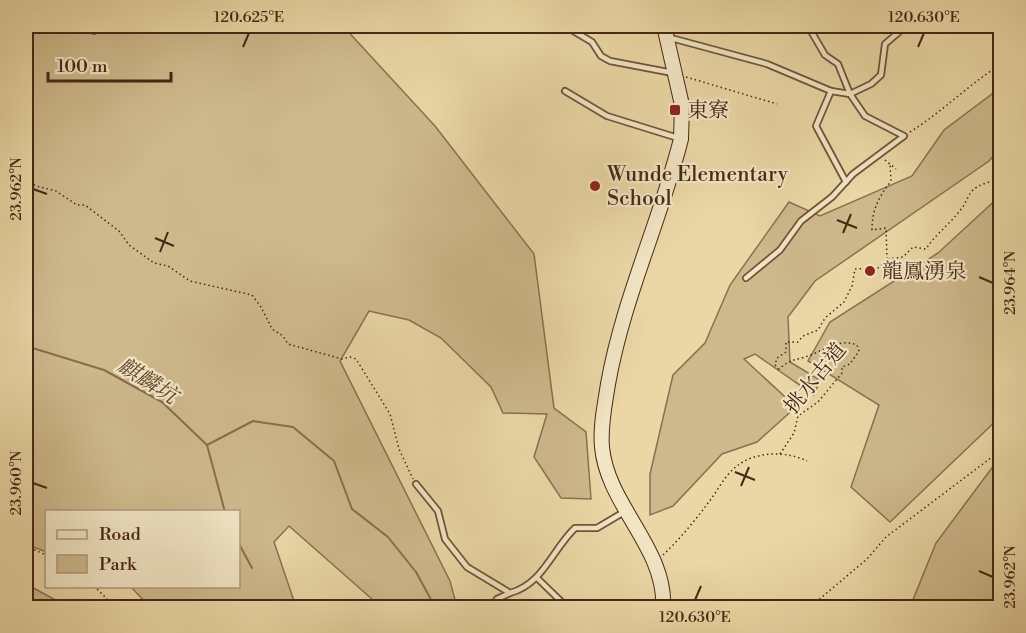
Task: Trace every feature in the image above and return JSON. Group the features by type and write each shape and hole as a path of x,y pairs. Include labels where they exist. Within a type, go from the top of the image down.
{"main road":[{"path":"663,608 662,585 654,563 626,511 605,461 602,447 603,416 616,340 673,170 681,139 682,105 665,31"}],"lane":[{"path":"82,26 94,31 98,26"},
{"path":"565,26 592,42 601,56 610,61 676,74"},
{"path":"746,278 780,249 801,221 904,136 866,116 850,94 838,64 825,55 808,26"},
{"path":"665,31 767,64 831,91 850,94 871,84 881,75 885,44 899,32"},
{"path":"565,91 607,116 681,139"},
{"path":"831,91 816,126 846,182"},
{"path":"416,484 438,511 446,539 467,567 510,593"},
{"path":"490,608 497,599 524,589 537,578 575,528 597,528 626,511"},
{"path":"537,578 568,608"}],"path":[{"path":"899,32 929,26"},
{"path":"904,136 934,117 952,99 1000,65"},
{"path":"676,74 777,104"},
{"path":"879,155 896,169"},
{"path":"887,260 886,228 872,230 872,214 879,196 891,181 890,164"},
{"path":"891,271 884,263 887,260 903,257 913,247 926,249 936,234 963,207 972,190 1000,178"},
{"path":"26,180 36,186 56,191 77,205 85,205 119,231 129,245 153,263 168,266 190,281 252,295 272,328 283,336 288,344 342,359 350,357 356,359 390,414 399,448 416,484"},
{"name":"挑水古道","path":"780,454 794,433 798,416 818,402 842,373 842,367 850,364 859,351 857,345 850,342 834,344 807,357 795,358 779,369 775,365 777,358 786,352 786,342 798,342 803,336 818,330 825,318 844,302 852,286 855,269 878,268 884,263"},
{"path":"809,608 867,559 886,537 1000,451"},
{"path":"654,563 677,542 734,467 745,460 780,454 796,456 807,462"},
{"path":"26,546 45,555"},
{"path":"96,588 116,608"}],"green space":[{"path":"26,26 343,26 435,126 534,254 554,408 586,432 591,499 561,498 534,457 547,414 503,413 491,387 441,338 409,320 369,311 340,361 450,581 457,607 381,607 289,526 274,542 296,607 150,607 132,588 240,588 240,510 45,510 45,552 26,544"},
{"path":"1000,88 1000,149 989,161 815,281 788,317 790,362 820,380 814,395 755,354 744,359 796,407 757,442 722,454 673,506 650,515 650,474 673,375 705,343 730,285 789,202 820,216 912,176 944,130"},
{"path":"1000,196 1000,417 890,522 851,487 879,405 808,361 830,322 938,253"},
{"path":"1000,457 1000,607 910,607 936,543"},
{"path":"26,584 65,605 67,607 26,607"}],"waterway":[{"name":"麒麟坑","path":"26,346 104,370 162,402 207,445 253,421 293,427 334,461 352,509 388,537 416,572 435,607"},
{"path":"207,445 224,510"},
{"path":"240,546 252,568"}],"place":[{"name":"東寮","path":"675,110"},
{"name":"Wunde Elementary School","path":"595,186"},
{"name":"龍鳳湧泉","path":"870,271"}]}
